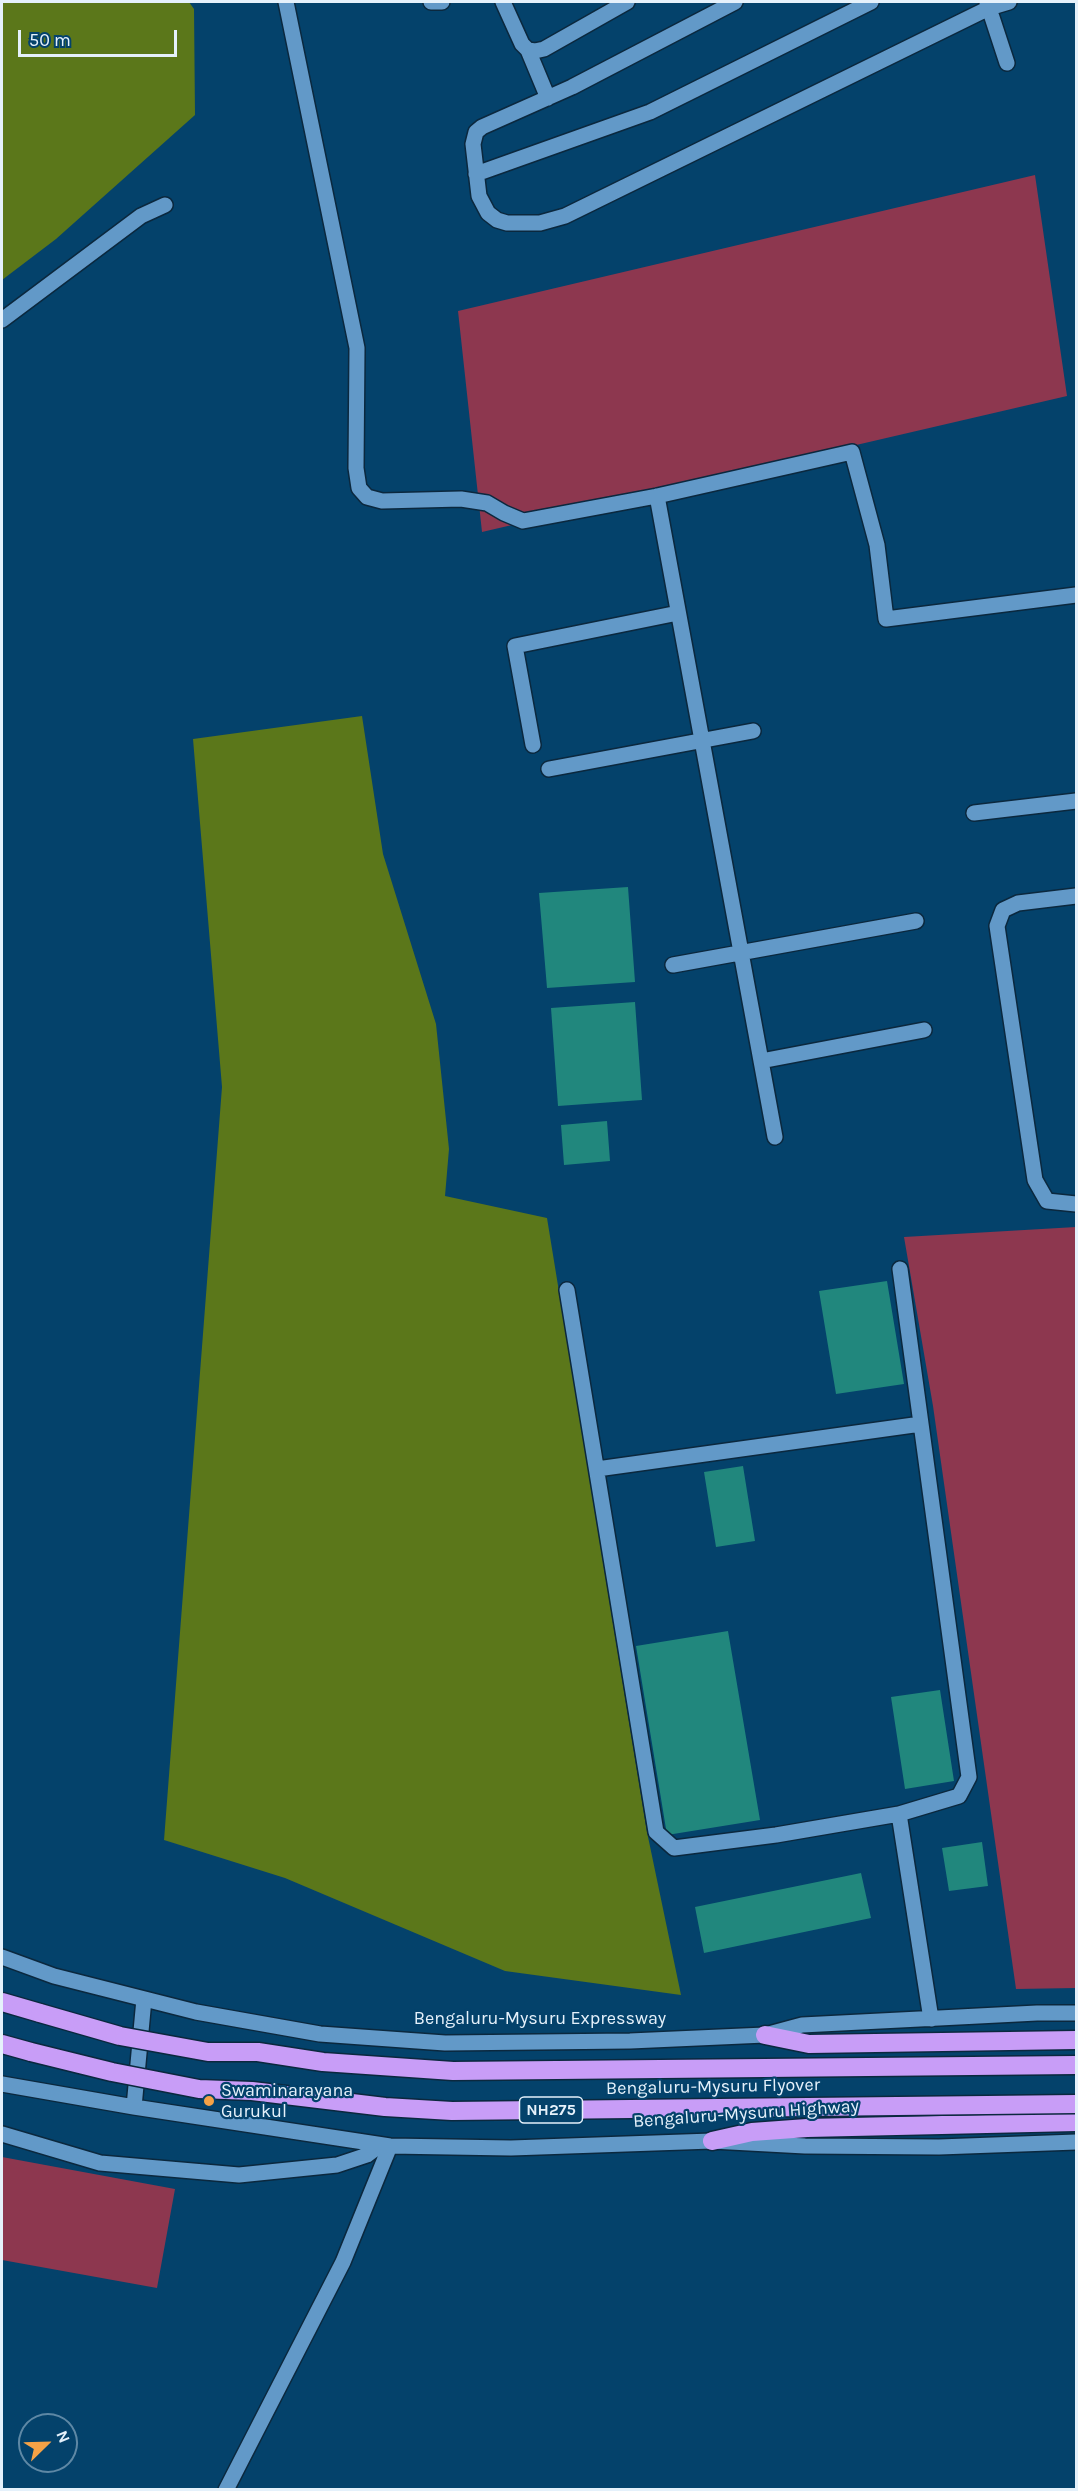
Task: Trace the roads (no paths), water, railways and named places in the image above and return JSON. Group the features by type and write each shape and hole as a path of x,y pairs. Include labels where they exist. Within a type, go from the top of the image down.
{"highway":[{"name":"Bengaluru-Mysuru Flyover","path":"2,2002 120,2036 208,2052 258,2052 323,2062 453,2072 1077,2065"},
{"name":"Bengaluru-Mysuru Expressway","path":"765,2035 809,2044 1077,2040"},
{"name":"Bengaluru-Mysuru Flyover","path":"2,2044 112,2072 199,2089 252,2091 352,2104 452,2111 1077,2104"},
{"name":"Bengaluru-Mysuru Highway","path":"712,2141 752,2132 807,2128 1077,2122"}],"street":[{"path":"286,2 357,348 356,468 359,488 367,497 382,501 460,499 487,503 523,521 657,496 852,452 877,545 886,619 1071,596 1077,580"},
{"path":"431,2 442,2"},
{"path":"503,2 522,44 528,50 548,98"},
{"path":"528,50 544,49 627,2"},
{"path":"735,2 548,98 482,127 476,132 473,144 482,204 496,220 507,223 540,224 553,221 988,5 1009,2"},
{"path":"476,174 650,112 872,2"},
{"path":"988,5 1007,63"},
{"path":"2,320 141,216 165,205"},
{"path":"657,496 775,1137"},
{"path":"533,746 515,645 678,613"},
{"path":"549,769 753,731"},
{"path":"974,813 1077,801"},
{"path":"1077,896 1018,903 1003,910 997,926 1035,1180 1047,1201 1077,1204"},
{"path":"673,965 916,921"},
{"path":"761,1061 924,1030"},
{"path":"567,1290 656,1832 674,1848 776,1835 898,1814 959,1796 969,1777 900,1269"},
{"path":"597,1469 921,1424"},
{"path":"898,1814 931,2019"},
{"name":"Bengaluru-Mysuru Expressway","path":"2,1957 54,1976 195,2012 320,2034 445,2043 630,2041 765,2035 802,2025 1077,2013"},
{"path":"134,2107 144,1999"},
{"name":"NH275","path":"2,2084 134,2107"},
{"name":"Bengaluru-Mysuru Highway","path":"134,2107 385,2145 511,2148 712,2141"},
{"path":"2,2134 100,2163 239,2175 337,2165 385,2145"},
{"name":"NH275","path":"712,2141 805,2146 928,2147 1077,2142"},
{"path":"226,2490 343,2262 385,2145"}],"place":[{"name":"Swaminarayana Gurukul","path":"209,2101"}]}
